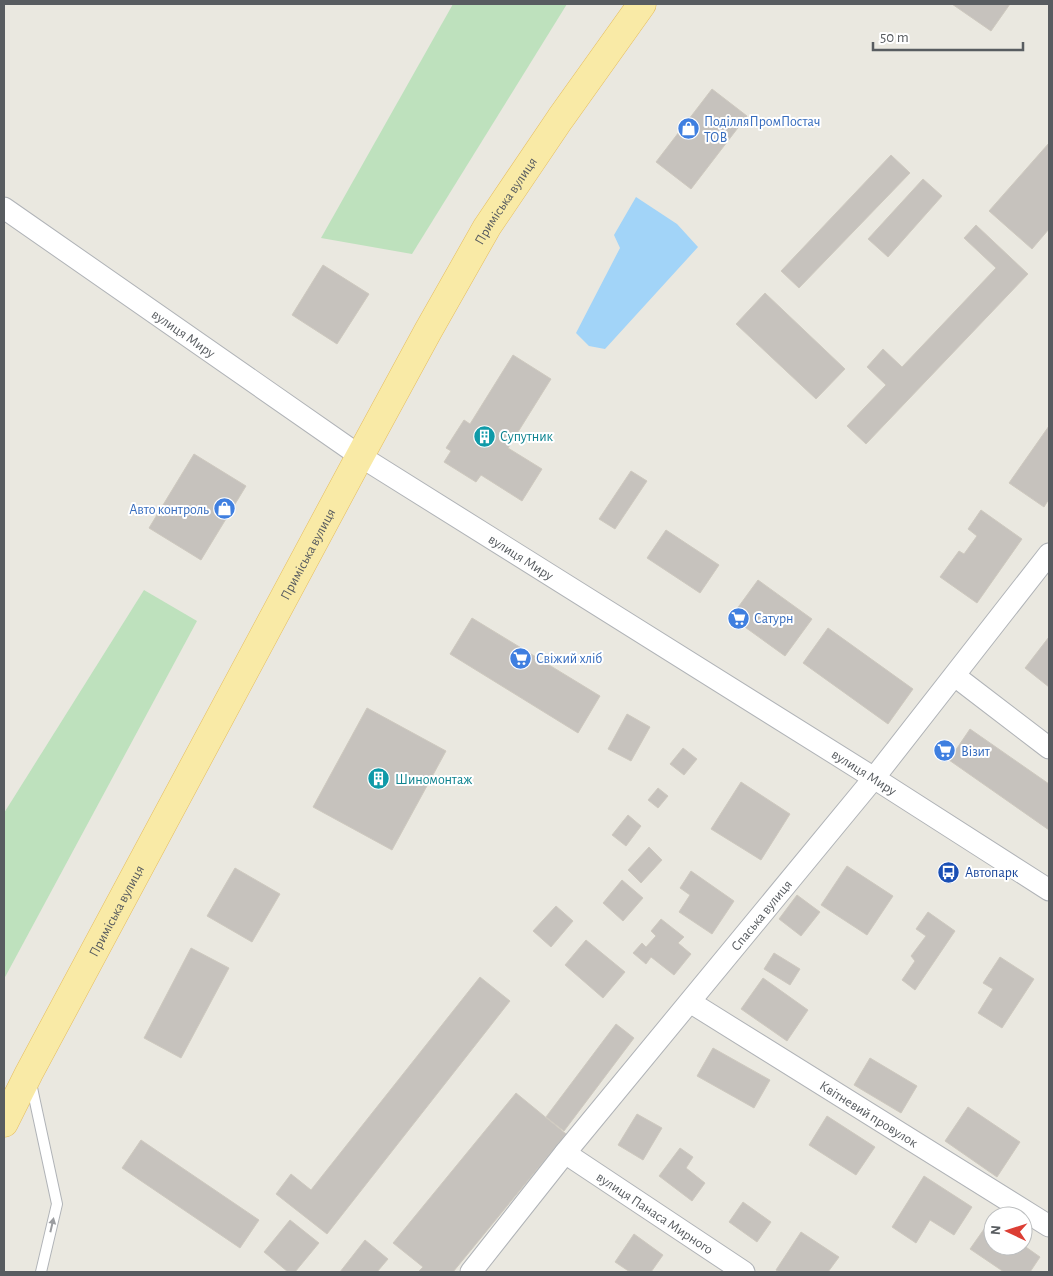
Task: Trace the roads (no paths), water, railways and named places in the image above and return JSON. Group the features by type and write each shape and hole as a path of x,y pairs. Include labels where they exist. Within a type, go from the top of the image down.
{"main road":[{"name":"Приміська вулиця","path":"4,1123 360,456 487,227 560,119 642,4"}],"street":[{"name":"вулиця Миру","path":"4,208 360,456 1049,890"},
{"name":"Спаська вулиця","path":"470,1272 565,1153 874,778 1049,554"},
{"path":"955,676 1049,748"},
{"name":"Квітневий провулок","path":"690,1002 1049,1226"},
{"name":"вулиця Панаса Мирного","path":"565,1153 744,1272"}],"lane":[{"path":"29,1073 57,1204 41,1272"}],"water":[{"path":"636,197 677,224 698,247 605,349 589,346 576,333 620,248 614,235"}],"place":[{"name":"ПоділляПромПостач ТОВ","path":"688,129"},
{"name":"Супутник","path":"484,436"},
{"name":"Авто контроль","path":"225,509"},
{"name":"Сатурн","path":"738,618"},
{"name":"Свіжий хліб","path":"520,658"},
{"name":"Візит","path":"945,751"},
{"name":"Шиномонтаж","path":"379,779"},
{"name":"Автопарк","path":"949,872"}]}
